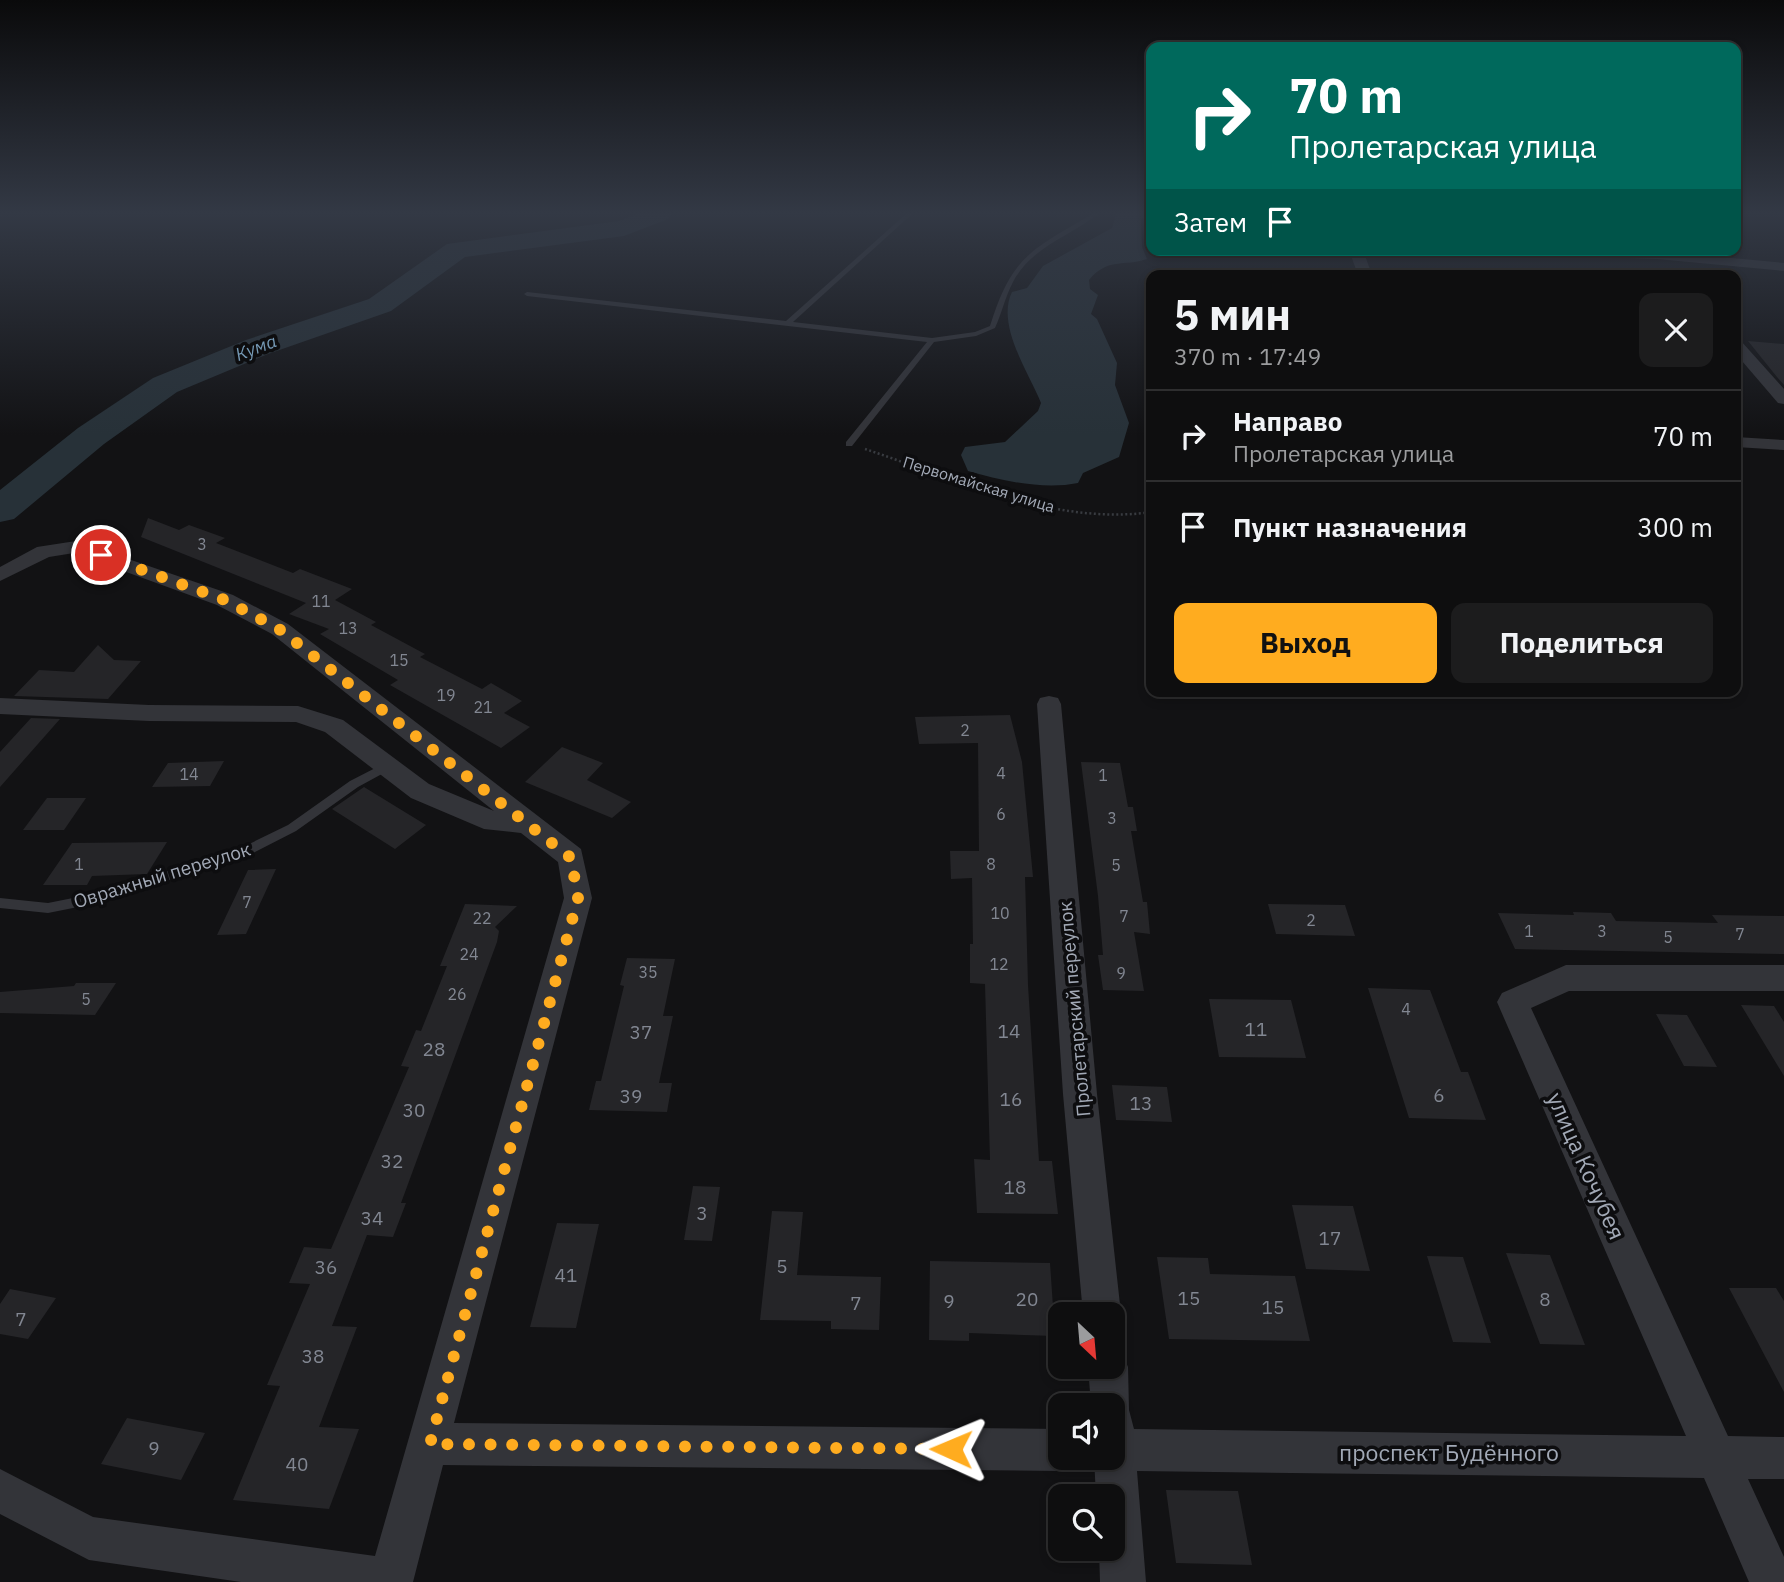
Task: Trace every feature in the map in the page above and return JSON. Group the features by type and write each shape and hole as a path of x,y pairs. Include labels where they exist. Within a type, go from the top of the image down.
{"street":[{"path":"1741,350 1784,399"},
{"path":"1741,442 1784,445"},
{"path":"0,575 44,551 76,547 225,600 279,629 571,858 578,898 391,1582 89,1538 0,1492"},
{"name":"Пролетарский переулок","path":"1049,704 1080,1094 1101,1302"},
{"path":"0,706 149,713 298,714 334,726 420,791 495,822 526,823"},
{"name":"улица Кочубея","path":"1772,1582 1513,1002 1566,978 1784,978"},
{"name":"проспект Будённого","path":"1125,1441 1784,1458"},
{"path":"430,1444 1048,1450"},
{"path":"1116,1470 1122,1582"}],"lane":[{"path":"787,324 827,288"},
{"path":"527,294 932,340 976,334 993,327 1009,288"},
{"path":"849,444 932,340"},
{"name":"Овражный переулок","path":"0,902 48,908 98,898 248,850 292,828 354,784 387,766"}],"path":[{"name":"Первомайская улица","path":"849,444 1063,510 1135,517 1146,514"}],"shaded area":[{"path":"1027,288 1090,288 1098,295 1091,314 1097,319 1117,363 1115,385 1129,423 1119,457 1083,473 1078,483 1051,485 995,478 968,471 961,455 965,447 1005,442 1038,411 1041,403 1016,348 1008,319 1012,292"}],"building":[{"path":"1748,341 1784,344 1784,385 1777,377"},
{"path":"148,518 179,530 189,525 225,538 216,543 293,573 300,569 352,589 335,600 376,622 371,625 425,654 420,657 482,689 491,683 522,701 504,713 530,727 501,748 390,685 398,680 320,634 329,629 289,614 306,603 141,537"},
{"path":"98,645 114,660 141,661 108,699 14,696 39,670 74,672"},
{"path":"1010,715 1022,762 1033,877 1025,877 1028,985 1039,1161 1052,1161 1058,1214 977,1213 974,1159 990,1160 985,984 970,983 970,944 973,944 972,878 951,879 950,851 979,851 978,743 919,744 915,717"},
{"path":"31,718 60,719 0,787 0,752"},
{"path":"562,747 603,763 587,780 631,802 612,818 525,782"},
{"path":"224,761 210,786 152,787 168,763"},
{"path":"1081,762 1120,763 1128,807 1133,807 1137,831 1131,831 1143,902 1147,902 1150,934 1134,932 1144,991 1103,990 1098,955 1103,955 1098,896"},
{"path":"364,787 426,825 395,849 332,809"},
{"path":"47,798 86,798 64,830 23,830"},
{"path":"167,842 147,874 92,876 87,885 43,885 72,843"},
{"path":"276,869 246,934 217,935 248,870"},
{"path":"465,904 517,906 495,927 499,931 497,942 401,1203 406,1203 393,1237 367,1235 332,1326 357,1327 319,1427 359,1429 329,1509 233,1500 280,1386 267,1385 310,1284 289,1283 304,1247 331,1249 409,1067 401,1066 416,1030 421,1031 447,966 440,966"},
{"path":"1268,904 1345,905 1355,936 1276,934"},
{"path":"1573,912 1611,913 1616,921 1718,923 1712,915 1784,916 1784,954 1515,949 1498,913 1574,915"},
{"path":"627,958 675,959 663,1016 673,1016 659,1083 672,1083 667,1112 589,1110 596,1081 601,1081 624,986 620,985"},
{"path":"76,983 116,983 95,1015 0,1013 0,992 74,986"},
{"path":"1368,988 1430,990 1461,1072 1468,1072 1486,1120 1409,1118"},
{"path":"1209,999 1291,1000 1306,1058 1219,1057"},
{"path":"1741,1005 1774,1006 1784,1022 1784,1076"},
{"path":"1656,1014 1687,1015 1717,1067 1684,1066"},
{"path":"1112,1085 1167,1087 1172,1122 1116,1120"},
{"path":"693,1186 720,1187 712,1241 684,1240"},
{"path":"1292,1205 1353,1206 1370,1271 1306,1269"},
{"path":"772,1211 803,1212 797,1275 881,1277 879,1330 831,1329 831,1321 760,1320"},
{"path":"557,1223 599,1224 576,1328 530,1327"},
{"path":"1506,1253 1550,1255 1585,1345 1540,1344"},
{"path":"1427,1256 1463,1257 1491,1343 1453,1342"},
{"path":"1157,1257 1208,1258 1210,1274 1295,1276 1310,1341 1169,1339"},
{"path":"930,1261 1050,1263 1053,1302 1048,1302 1048,1336 969,1333 969,1341 929,1340"},
{"path":"1729,1288 1776,1288 1784,1301 1784,1392"},
{"path":"10,1289 56,1298 28,1339 0,1334 0,1304"},
{"path":"127,1418 205,1433 181,1480 101,1464"},
{"path":"1166,1490 1238,1491 1252,1565 1176,1563"}],"waterway":[{"name":"Кума","path":"0,510 91,436 165,385 257,347 380,305 404,288"}],"route":[{"path":"101,555 225,600 279,629 571,858 578,898 430,1444 951,1449"}]}
